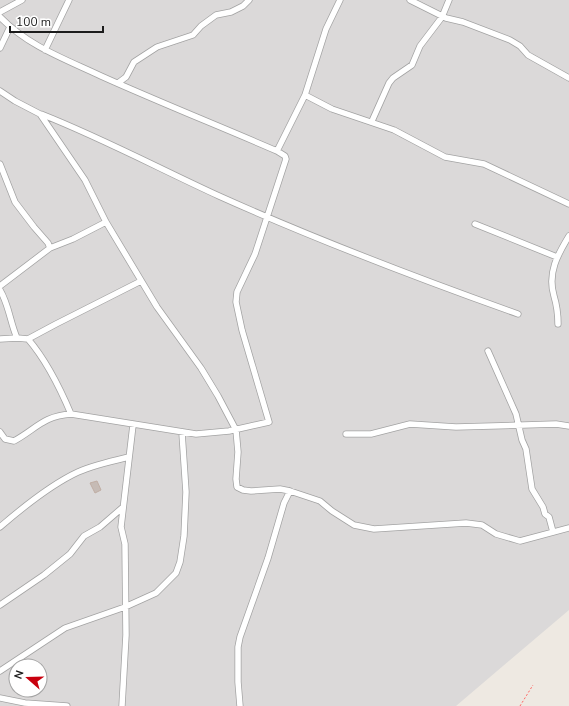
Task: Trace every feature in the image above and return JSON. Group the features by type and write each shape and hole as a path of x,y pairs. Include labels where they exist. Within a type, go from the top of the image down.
{"street":[{"path":"0,12 22,0"},
{"path":"45,50 69,0"},
{"path":"118,84 126,77 138,60 165,43 193,35 201,26 216,15 231,12 249,0"},
{"path":"277,151 306,95 326,30 340,0"},
{"path":"410,0 442,17 463,22 510,40 520,46 528,55 569,78"},
{"path":"372,122 389,83 393,78 412,65 420,46 442,17 449,0"},
{"path":"0,17 27,40 45,50 118,84 277,151 285,156 286,163 255,254 237,292 236,302 242,330 270,422 236,430 214,433 182,433 71,414 50,417 14,441 5,439 0,432"},
{"path":"0,48 10,27"},
{"path":"0,91 40,114 267,217 366,259 518,314"},
{"path":"306,95 332,109 372,122 445,157 484,164 569,204"},
{"path":"40,114 85,180 106,222 140,281 172,331 201,368 236,430 238,452 236,479 237,487 243,490 251,491 280,489 290,491 320,501 345,520 364,528 374,529 466,523 482,525 496,534 520,541 569,528"},
{"path":"0,164 15,202 34,227 48,242 50,248"},
{"path":"0,286 50,248 73,239 106,222"},
{"path":"475,224 557,257"},
{"path":"558,324 558,307 554,296 553,270 557,257 569,236"},
{"path":"0,339 28,339 140,281"},
{"path":"0,290 7,302 11,325 17,338"},
{"path":"28,339 41,357 62,393 71,414"},
{"path":"488,350 512,402 526,449 532,489 543,507 545,514 549,517 553,532"},
{"path":"346,434 371,434 410,424 456,427 556,424 569,426"},
{"path":"122,706 126,635 125,550 121,527 122,508 133,425"},
{"path":"0,671 64,628 125,607 156,593 174,576 179,567 184,536 186,492 182,433"},
{"path":"0,528 16,514 64,480 98,464 129,457"},
{"path":"240,706 238,646 268,558 276,526 290,491"},
{"path":"0,606 44,575 70,554 84,536 100,527 122,508"},
{"path":"0,698 25,703 67,706"}],"path":[{"path":"520,706 533,685"}],"shaded area":[{"path":"0,0 569,0 569,610 456,706 0,706"}],"building":[{"path":"97,481 101,490 95,493 90,483"}]}
